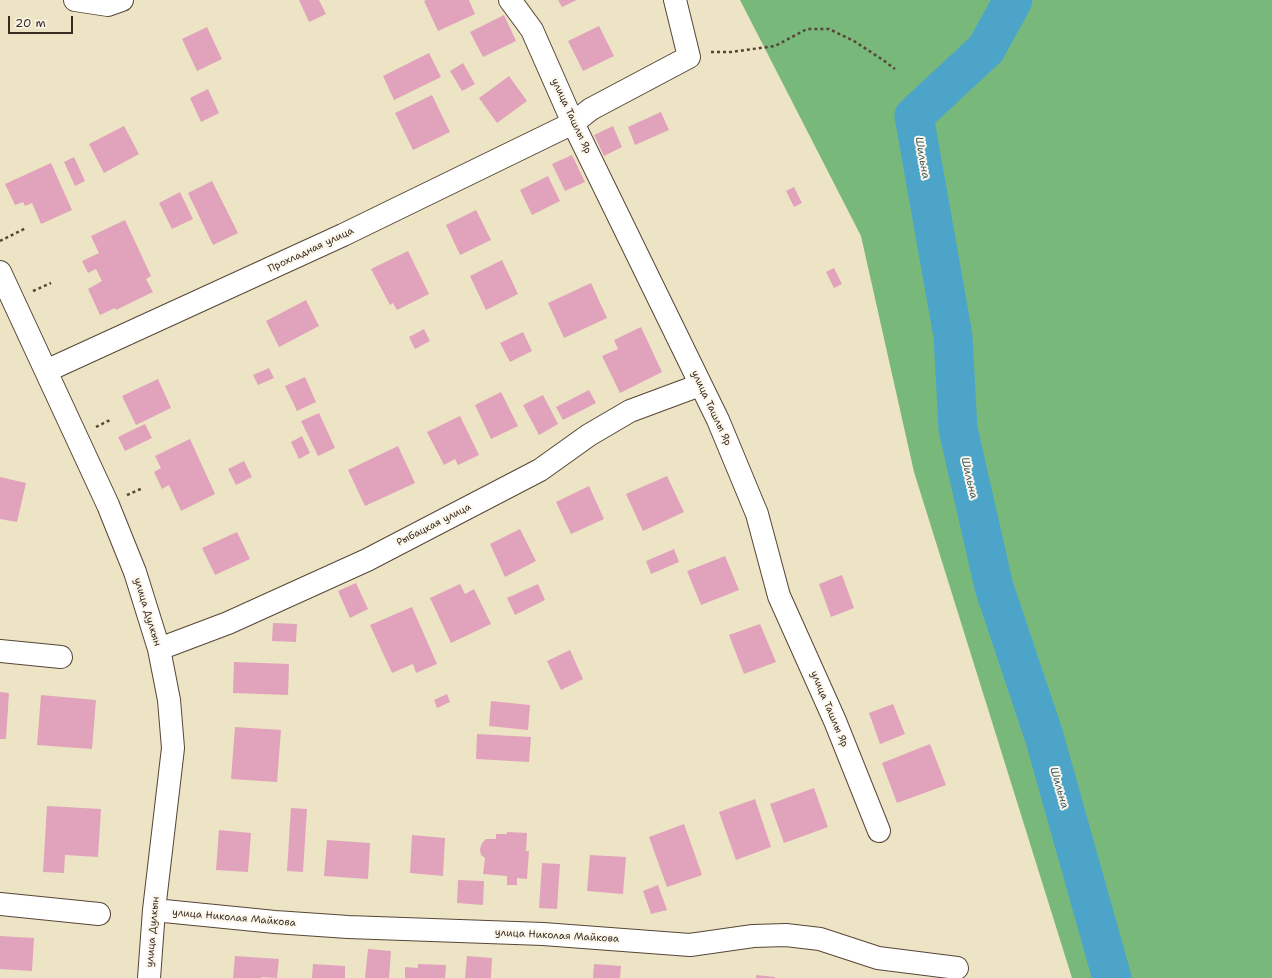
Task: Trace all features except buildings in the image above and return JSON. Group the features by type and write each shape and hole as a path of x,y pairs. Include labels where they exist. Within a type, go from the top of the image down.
{"street":[{"path":"75,0 115,3"},
{"name":"улица Ташлы Яр","path":"510,0 532,30 573,123 734,457 757,514 779,596 835,721 879,831"},
{"path":"675,0 689,57"},
{"name":"Прохладная улица","path":"46,371 343,235 573,123 591,109 689,57"},
{"name":"улица Дулкын","path":"0,272 108,505 135,572 159,649 169,700 173,748 154,910 149,978"},
{"name":"Рыбацкая улица","path":"159,649 228,623 367,560 540,470 589,436 630,411 700,385"},
{"path":"0,651 61,657"},
{"path":"0,904 99,914"},
{"name":"улица Николая Майкова","path":"154,910 275,922 348,927 543,934 690,945 753,936 786,935 820,939 878,958 956,968"}],"path":[{"path":"689,57 713,51 731,52 774,46 807,29 829,29 854,41 894,69"},
{"path":"0,241 26,228"}],"green space":[{"path":"740,0 1272,0 1272,978 1072,978 914,472 861,236"}],"waterway":[{"name":"Шильна","path":"1013,0 986,49 914,116 953,336 958,429 994,587 1044,736 1112,978"}]}
